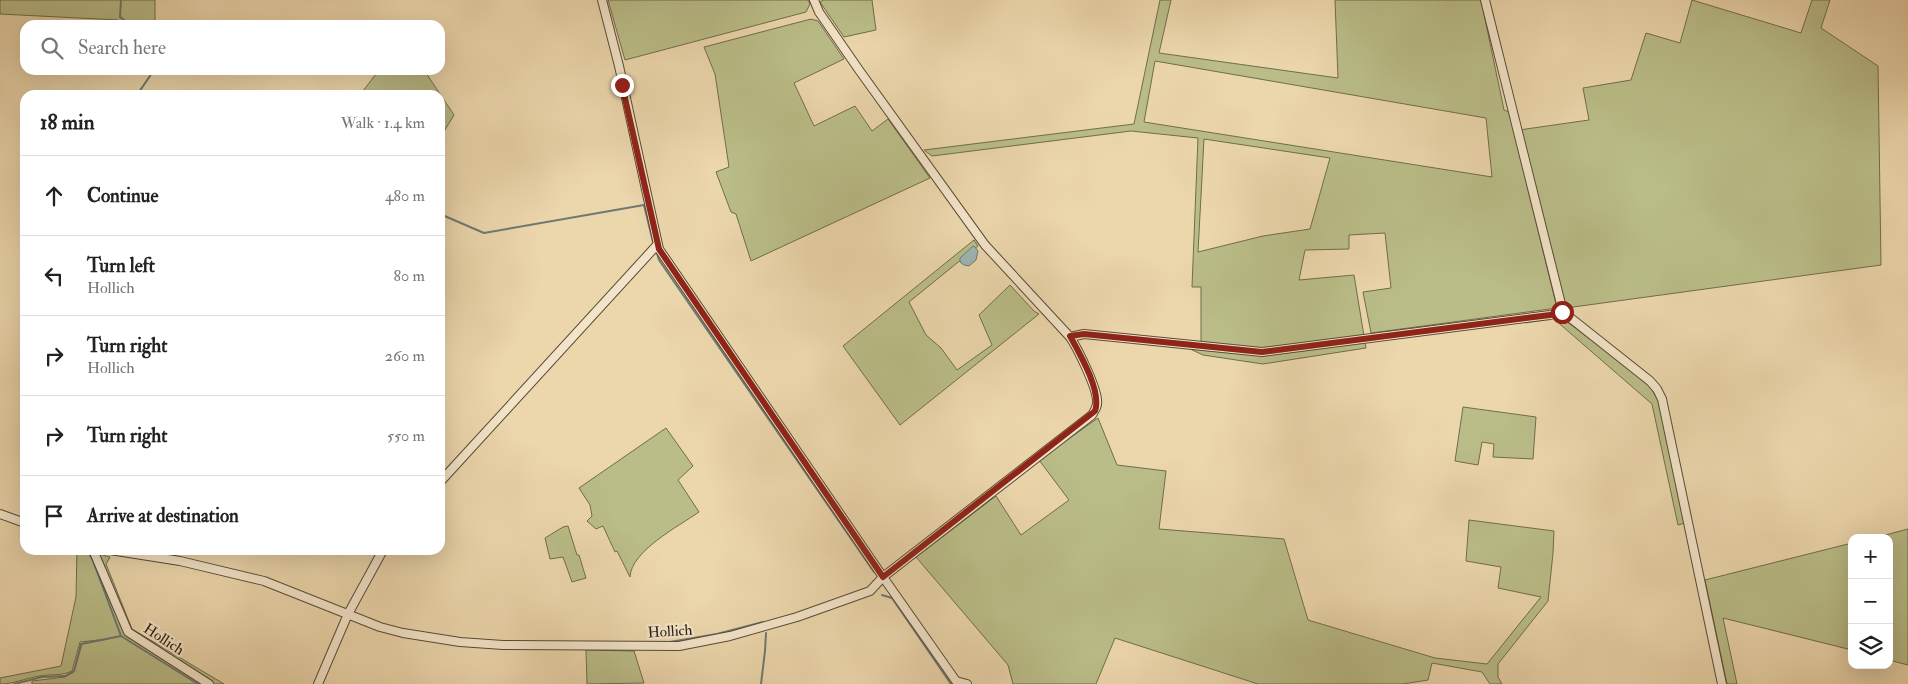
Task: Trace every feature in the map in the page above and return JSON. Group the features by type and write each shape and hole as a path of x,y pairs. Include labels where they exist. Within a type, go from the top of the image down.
{"street":[{"path":"602,0 619,66 657,245 883,577 956,680 967,684"},
{"name":"Hollich","path":"142,555 180,561 264,581 380,627 403,633 460,642 503,645 679,646 730,636 798,617 870,591 883,577 1095,411 1097,406 1096,395 1079,351 1070,336 985,245 854,63 819,12 814,0"},
{"path":"1485,0 1562,312 1650,381 1662,399 1722,684"},
{"path":"445,477 657,245"},
{"path":"1070,336 1084,334 1262,352 1562,312"},
{"path":"0,514 20,521"},
{"name":"Hollich","path":"95,555 128,632 209,684"},
{"path":"318,684 348,614 380,555"}],"green space":[{"path":"0,0 155,0 155,20 0,14"},
{"path":"608,0 808,0 810,4 806,12 625,60"},
{"path":"823,0 872,0 876,30 844,37 820,2"},
{"path":"1160,0 1171,0 1159,53 1338,78 1335,0 1481,0 1504,110 1509,112 1557,308 1371,333 1363,292 1391,288 1385,233 1349,235 1349,249 1305,250 1299,280 1354,275 1364,336 1263,349 1201,342 1201,287 1192,287 1198,138 1131,131 932,156 924,150 1134,124","holes":["1155,61 1486,118 1492,177 1144,122","1204,139 1330,158 1310,229 1263,236 1198,252"]},
{"path":"1692,0 1801,33 1812,0 1830,0 1821,28 1878,66 1881,265 1566,308 1519,130 1589,120 1583,88 1631,80 1646,33 1680,43"},
{"path":"811,19 818,21 844,59 794,83 814,126 855,106 872,131 888,119 930,178 751,261 736,214 731,212 716,172 729,167 715,74 704,47"},
{"path":"375,75 427,75 437,90 364,90"},
{"path":"445,102 454,115 445,130"},
{"path":"974,240 978,246 909,302 926,335 941,348 957,370 992,345 979,315 1010,285 1039,314 900,425 843,346"},
{"path":"1562,318 1648,383 1659,402 1685,523 1678,525 1652,404 1554,319"},
{"path":"1365,342 1366,348 1263,364 1203,355 1188,348 1263,356"},
{"path":"1463,407 1536,417 1533,459 1493,457 1494,444 1482,442 1478,465 1455,461"},
{"path":"1098,418 1117,465 1166,471 1159,529 1284,539 1308,620 1435,658 1487,664 1541,597 1498,588 1501,567 1466,561 1469,520 1554,531 1548,601 1498,664 1498,677 1502,684 1490,684 1482,672 1432,663 1428,680 1403,684 1258,684 1115,638 1096,684 1013,684 1008,665 916,557 996,496 1021,535 1069,500 1039,460"},
{"path":"666,428 693,466 678,480 699,512 657,540 647,549 632,567 630,577 617,551 615,552 603,526 596,529 587,521 592,516 590,505 579,488"},
{"path":"568,526 586,578 572,582 563,557 550,559 545,538"},
{"path":"1908,529 1908,665 1893,661 1893,534 1889,534"},
{"path":"1848,544 1848,649 1723,618 1737,684 1727,684 1705,580"},
{"path":"77,555 103,555 110,557 106,564 132,629 224,684 32,684 32,681 65,677 74,672 82,644 108,639 80,642 72,671 68,673 40,676 0,684 0,678 61,666 76,597"},
{"path":"586,650 634,651 644,683 587,684"}],"water":[{"path":"973,246 978,251 976,260 969,266 964,265 960,262 960,258"}],"waterway":[{"path":"121,0 120,17 124,20"},
{"path":"140,90 151,75"},
{"path":"445,216 484,233 644,205 654,246"},
{"path":"656,250 659,260 874,572"},
{"path":"90,555 121,636 198,684"},
{"path":"882,595 892,598 951,684"},
{"path":"670,642 717,634 763,622"},
{"path":"761,684 766,633"},
{"path":"14,684 42,677 65,676 74,671 81,644 121,636"},
{"path":"604,642 659,642"}],"route":[{"path":"622,85 659,249 883,577 1092,415 1097,406 1096,395 1079,351 1070,336 1084,334 1262,352 1562,312"}]}
